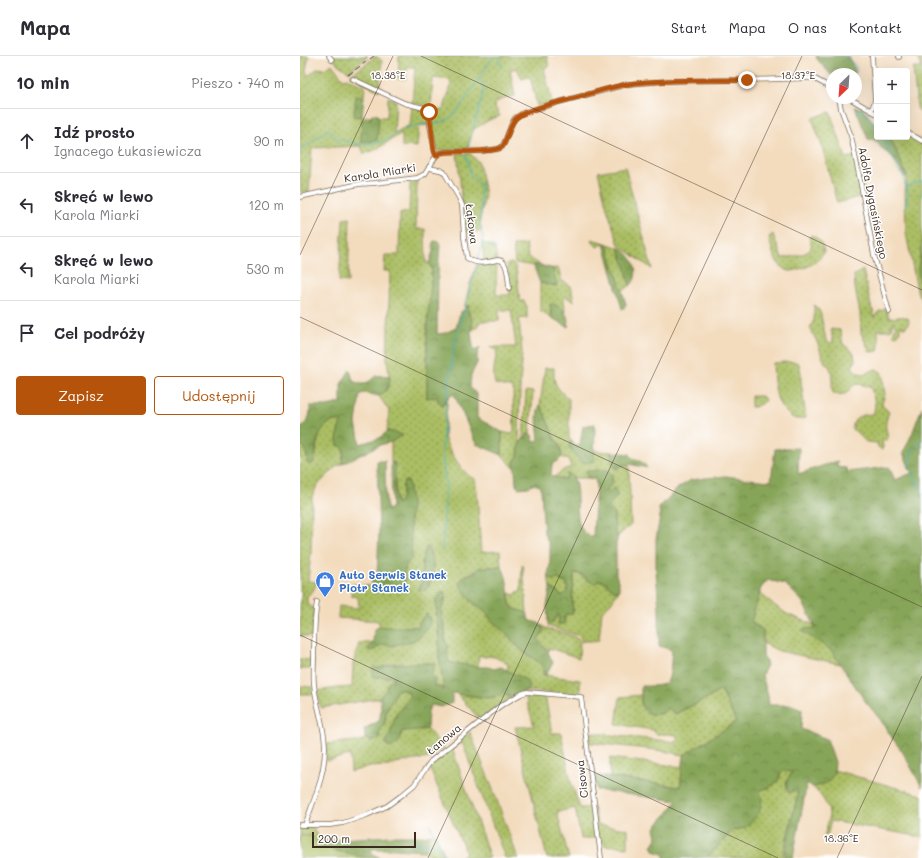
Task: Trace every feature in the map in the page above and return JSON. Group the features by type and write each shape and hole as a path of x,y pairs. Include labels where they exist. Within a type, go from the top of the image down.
{"street":[{"path":"328,56 332,60"},
{"path":"872,56 874,78"},
{"path":"354,79 404,103 426,109 429,112 436,156 445,152 498,149 502,147 515,118 523,113 628,84 668,81 813,78 826,85"},
{"name":"Adolfa Dygasińskiego","path":"840,104 851,136 874,255 889,312"},
{"path":"859,104 874,112"},
{"path":"871,111 874,104"},
{"path":"910,134 922,141"},
{"name":"Karola Miarki","path":"300,197 359,184 417,178 424,174 436,156"},
{"name":"Łąkowa","path":"429,167 433,170 441,170 444,172 462,205 467,258 480,263 499,259 502,261 506,266 509,288"},
{"path":"306,825 321,779 325,747 322,719 316,699 314,684 314,634 317,602"},
{"name":"Łanowa","path":"300,825 330,825 343,823 387,806 402,796 414,785 431,761 500,706 521,694 527,692 581,697"},
{"name":"Cisowa","path":"581,697 601,858"}],"green space":[{"path":"300,56 309,56 306,70 308,76 318,68 325,69 332,64 343,79 347,78 365,87 364,97 356,97 358,117 372,117 371,119 362,120 361,142 379,120 377,114 379,117 387,117 388,97 396,101 394,133 410,125 412,106 425,111 428,116 429,125 419,126 417,147 402,147 402,133 375,150 364,154 361,146 312,148 309,192 301,193"},
{"path":"332,56 368,56 349,72 336,63"},
{"path":"376,56 382,61 379,91 350,75"},
{"path":"399,56 547,56 549,67 544,68 552,102 537,106 530,77 522,79 517,68 510,70 515,96 507,97 496,102 495,107 500,116 491,119 474,129 467,149 438,151 435,148 431,118 437,109 441,110 444,108 451,85 450,80 433,78 431,108 435,109 431,115 430,111 426,107 412,103 415,67 407,67 406,79 398,79"},
{"path":"816,56 848,56 854,68 826,69"},
{"path":"917,56 922,56 922,113 917,109 913,68 921,68"},
{"path":"356,96 364,97 362,116 358,117 354,116"},
{"path":"855,107 862,108 874,122 874,140 891,140 907,176 905,177 893,157 883,150 876,141 868,139"},
{"path":"830,112 846,158 856,156 865,195 837,203 821,143 812,118"},
{"path":"372,114 377,114 379,120 377,140 361,142 362,120 371,119"},
{"path":"910,135 922,141 922,242 918,269 921,296 918,295 906,233 905,191 907,176 891,140 910,140"},
{"path":"457,153 471,154 479,163 485,195 480,220 481,231 464,232 464,214"},
{"path":"625,167 652,269 619,245 608,212 598,172"},
{"path":"417,182 416,229 425,229 426,263 429,263 431,266 432,273 427,328 427,397 437,397 444,404 448,397 444,435 456,461 467,474 475,479 481,552 500,551 501,566 480,568 462,579 475,605 484,610 492,621 509,636 514,643 542,666 544,675 580,680 580,695 528,691 526,680 507,671 508,664 493,656 484,657 479,655 478,667 449,663 447,654 448,646 445,640 445,631 441,611 445,600 445,593 441,592 436,600 439,656 444,689 434,685 431,678 435,663 391,664 381,668 396,677 390,681 380,698 321,708 317,691 352,687 353,664 359,643 373,643 369,651 383,644 406,643 419,637 429,626 423,617 417,627 379,628 379,621 338,618 339,606 359,608 358,597 351,596 352,584 385,587 404,585 405,567 409,562 411,502 407,481 404,482 399,503 396,503 394,463 391,463 391,442 402,435 387,430 389,411 379,396 387,389 390,380 387,360 390,271 384,271 385,255 399,255 400,213 409,212 410,183","holes":["427,546 432,557 432,577 427,589 418,589 422,580 422,560"]},
{"path":"350,218 348,282 339,281 343,219"},
{"path":"773,234 782,258 803,254 810,250 811,243 809,238 811,235 820,241 824,251 817,261 807,267 787,271 778,263 774,254 769,237"},
{"path":"591,239 603,242 619,248 630,286 621,291 607,244 597,247"},
{"path":"433,242 439,242 440,246 437,334 445,333 456,328 460,313 468,305 469,315 472,320 471,334 474,351 480,347 477,356 477,363 471,375 470,387 477,395 477,418 502,432 502,455 476,444 454,394 447,398 442,405 438,401 437,397 427,398 427,328 432,273 429,263 433,251"},
{"path":"482,242 495,248 497,261 496,295 510,295 507,264 512,263 516,267 520,301 524,301 527,307 527,318 519,319 522,351 519,439 521,441 515,469 502,455 502,432 511,434 514,431 513,388 495,384 494,372 497,352 495,349 489,347 516,347 511,310 499,310 499,321 481,321 475,329 472,330 472,320 469,315 468,305 464,308 477,264 484,260"},
{"path":"922,242 922,301 918,269"},
{"path":"526,244 528,256 542,265 550,268 558,268 562,281 571,286 574,301 564,296 565,312 556,305 550,311 552,318 540,310 540,283 557,286 533,264 534,266 515,263 513,246"},
{"path":"604,244 607,244 626,304 622,309"},
{"path":"619,248 628,254 634,264 636,272 633,283 630,286 626,269"},
{"path":"533,264 553,269 557,286 540,283"},
{"path":"863,270 872,310 874,311 874,317 879,311 884,309 887,310 889,318 903,317 909,319 905,328 901,325 899,333 895,336 893,334 896,326 893,323 892,329 878,330 878,351 870,352 861,333 860,313 854,275"},
{"path":"550,304 558,306 564,311 568,318 568,327 552,318"},
{"path":"814,305 819,310 821,315 826,340 830,343 833,342 831,329 840,330 843,344 854,353 855,362 852,367 858,373 863,374 876,369 881,372 885,395 882,405 889,412 886,420 888,439 882,441 882,450 878,447 877,443 866,442 854,430 852,430 854,422 857,418 874,413 875,403 871,388 857,384 844,394 834,394 832,391 832,373 829,366 825,363 810,328 814,320"},
{"path":"796,362 799,364 806,418 795,419 782,408 779,402 775,390 773,363"},
{"path":"545,368 554,368 555,382 561,392 569,399 569,438 573,443 570,442 569,447 581,462 594,461 595,451 612,452 613,463 618,468 623,465 629,465 631,525 618,536 615,534 614,514 609,508 610,503 614,500 607,491 612,483 612,475 599,469 595,471 587,471 586,473 588,478 574,478 570,474 567,474 565,479 554,477 565,469 571,467 568,459 561,457 559,444 554,438 540,405"},
{"path":"350,370 353,381 360,384 364,384 378,376 389,376 388,388 379,396 365,393 360,394 356,423 360,444 380,438 388,431 403,435 342,464 344,450 338,445 337,439 341,421 336,420 324,427 316,445 315,459 312,464 308,464 305,448 300,446 300,429 308,419 310,406 326,406 341,403 341,384"},
{"path":"526,391 533,392 530,434 528,434 523,440"},
{"path":"751,396 762,396 765,399 764,402 755,407 751,407"},
{"path":"540,405 554,438 559,444 562,454 559,460 552,464 551,475 556,478 565,479 567,474 572,477 577,491 578,519 586,534 593,536 596,485 595,479 588,478 586,473 587,471 608,470 612,476 612,483 607,491 609,492 615,488 617,496 609,506 614,514 615,534 618,536 616,544 616,574 619,591 615,591 603,581 599,580 595,584 582,575 576,573 574,576 572,602 573,611 572,614 566,614 564,618 565,623 563,624 558,624 558,614 554,621 548,624 547,606 550,589 551,588 558,592 561,596 567,592 568,586 557,578 554,580 550,579 548,575 550,565 550,549 544,533 541,490 540,487 535,484 528,487 518,488 516,485 514,466 514,461 518,457 521,441 526,438 528,434 532,435 533,441 537,441 539,439 537,418"},
{"path":"922,407 922,787 902,751 880,719 865,701 831,650 802,631 805,629 816,628 802,601 785,584 768,580 761,588 751,622 763,630 763,655 767,665 762,675 769,705 792,705 802,709 801,729 827,739 835,762 834,774 827,783 813,787 807,783 793,858 784,858 798,793 794,791 789,793 787,790 786,784 792,772 784,771 780,773 776,783 760,790 762,800 759,814 745,828 733,830 708,857 664,858 664,855 655,851 652,846 657,838 655,828 677,801 597,790 593,775 680,787 684,755 736,722 721,690 675,714 668,708 665,712 660,714 650,714 642,707 641,686 664,684 668,680 671,667 672,650 659,646 656,539 660,517 659,508 678,488 691,480 726,476 771,481 775,449 799,448 798,474 837,461 837,467 846,468 847,472 889,467 895,480 912,473 903,453"},
{"path":"338,420 342,421 338,432 337,442 344,449 342,464 337,466 317,486 312,497 311,553 308,581 317,582 313,591 307,596 307,603 314,609 312,637 300,636 300,606 302,592 300,592 300,446 301,445 305,448 306,452 316,456 317,442 320,434 329,423"},
{"path":"595,424 594,461 587,463 581,462 569,447 570,442 576,446 579,446 583,426"},
{"path":"612,452 630,454 631,457 642,462 647,468 630,464 623,465 615,469"},
{"path":"377,461 385,461 386,504 388,510 392,507 391,463 395,463 396,503 399,503 400,501 404,481 408,481 411,502 410,520 412,559 406,567 404,585 382,587 373,586 371,583 373,577 377,576 379,533"},
{"path":"427,546 433,562 431,578 427,589 418,590 422,581 422,560"},
{"path":"523,565 527,613 515,609 511,605 509,593 515,595 518,591 521,592"},
{"path":"501,566 506,579 512,608 527,613 530,621 539,623 544,630 538,639 548,652 553,663 546,675 544,675 542,666 514,643 509,636 492,621 484,610 471,601 461,587 460,583 462,579 475,572 478,568"},
{"path":"576,573 593,583 596,583 599,580 603,581 615,591 619,591 611,603 602,611 599,640 582,642 580,636 548,626 548,624 558,614 559,619 565,620 564,618 566,614 572,614 574,576"},
{"path":"548,575 550,579 556,578 567,584 567,592 561,596 552,588 550,589"},
{"path":"440,592 445,593 445,600 441,611 445,631 445,640 448,646 447,654 449,662 494,669 501,667 526,680 530,687 528,691 511,697 505,695 487,698 452,693 452,703 441,707 431,705 428,711 427,729 402,731 398,743 391,748 385,744 397,712 410,697 408,692 400,689 396,691 386,711 385,722 379,733 380,739 371,741 365,737 364,729 379,721 381,710 380,698 386,690 389,682 395,677 373,677 373,668 381,668 391,664 435,663 431,678 436,678 434,685 444,689 439,656 436,600"},
{"path":"760,593 787,614 815,625 816,628 805,629 803,631 831,650 840,664 779,651 763,643 763,630 751,622"},
{"path":"427,614 430,617 429,626 419,637 412,641 394,646 384,644 374,650 369,651 368,648 373,643 374,629 380,627 417,627"},
{"path":"541,625 545,628 570,635 579,640 579,658 549,648 548,652 538,639 543,633 543,628"},
{"path":"300,659 313,660 313,669 300,669"},
{"path":"300,686 313,687 314,694 300,694"},
{"path":"400,689 408,692 410,697 397,712 390,734 398,743 402,731 427,729 444,748 430,758 395,763 389,766 367,767 351,772 350,755 326,761 327,744 365,740 365,737 371,741 379,733 385,722 386,711 396,691"},
{"path":"721,690 736,722 684,755 657,750 591,743 587,741 586,732 677,742 677,735 656,734 653,730 616,724 620,697 641,695 641,703 668,708 675,714"},
{"path":"457,694 487,698 505,695 511,697 480,720"},
{"path":"528,694 545,695 552,733 561,733 571,782 580,808 593,807 598,825 628,829 628,847 601,845 600,837 581,839 575,808 557,812 569,858 547,858 515,727 534,726 525,696"},
{"path":"470,732 518,858 505,858 462,742 452,748 490,858 458,858 466,853 429,767"},
{"path":"610,758 683,767 680,787 610,777"},
{"path":"834,770 922,795 922,837 831,821 827,836 824,836 829,814 823,799 813,787 830,779"},
{"path":"784,771 792,772 786,782 794,791 798,793 782,858 708,857 733,830 745,828 760,790 769,788 780,778 780,773"},
{"path":"300,826 312,827 319,839 320,846 313,837 300,836"},
{"path":"430,834 436,835 446,858 438,858 424,851"},
{"path":"430,834 424,851 371,849 372,854 379,858 357,856 320,846 319,839 326,841 391,836 424,836"},
{"path":"300,836 311,836 317,844 336,851 371,858 300,858"}],"waterway":[{"path":"433,124 445,121 456,113 494,56"},
{"path":"499,56 502,68"},
{"path":"844,56 854,64 856,68"},
{"path":"468,148 484,90 482,82 479,79"},
{"path":"857,109 866,114 874,125"},
{"path":"300,148 303,148 329,129 337,139 364,144 388,139 401,131 416,125 429,124"},
{"path":"884,140 899,171 904,177 905,185 908,189 907,201 904,209"},
{"path":"466,155 471,176 480,184 480,217 483,238 478,260"},
{"path":"906,187 922,181"},
{"path":"482,242 496,248"},
{"path":"442,550 446,486 442,445 449,381 454,347 477,266"},
{"path":"922,439 911,451 912,454 908,467 922,490"},
{"path":"430,825 445,858"},
{"path":"410,843 436,845 439,847"}],"railway":[{"path":"348,75 374,56"}],"place":[{"name":"Auto Serwis Stanek Piotr Stanek","path":"325,598"}],"route":[{"path":"429,112 430,126 436,156 445,152 498,149 502,147 515,118 523,113 628,84 668,81 747,80"}]}
